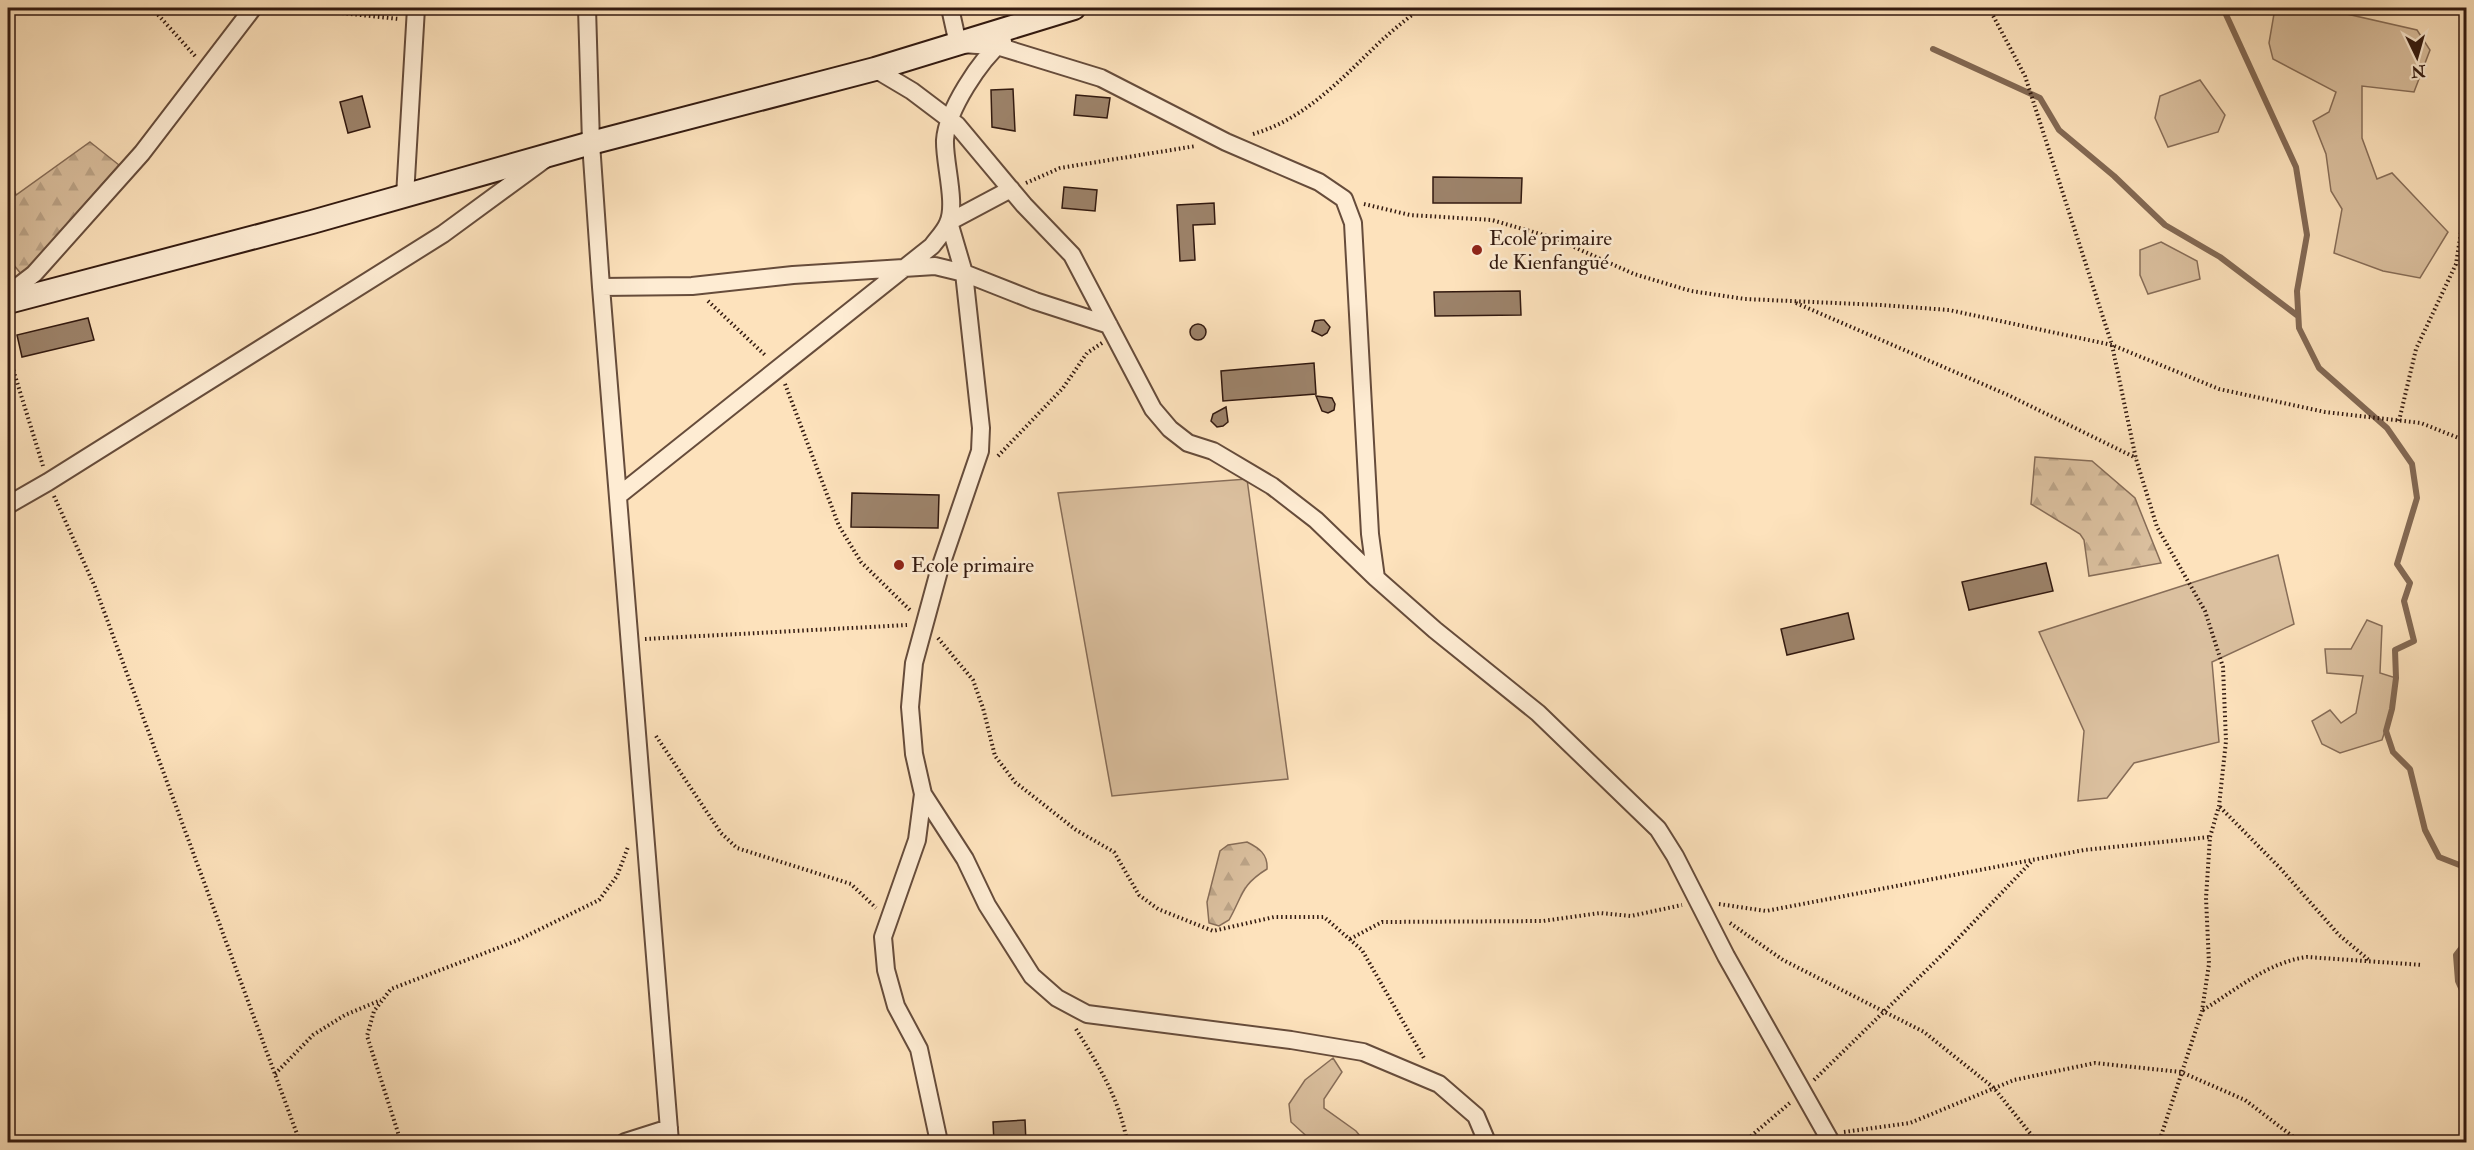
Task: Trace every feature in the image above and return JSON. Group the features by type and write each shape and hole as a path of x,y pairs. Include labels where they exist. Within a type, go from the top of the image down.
{"main road":[{"path":"8,302 405,196 591,143 875,69 1074,8"}],"street":[{"path":"8,294 34,274 142,153 253,8"},
{"path":"587,8 591,143 601,287 670,1135 625,1143"},
{"path":"950,8 958,44 997,46 1101,78 1226,142 1319,182 1344,199 1353,223 1369,524 1376,579"},
{"path":"405,196 415,14"},
{"path":"939,1143 919,1049 896,1006 886,970 883,937 917,840 923,794 914,754 910,707 914,663 939,571 980,451 981,428 964,273 949,222 950,196 945,141 949,119 973,76 997,46 1022,25"},
{"path":"875,69 912,91 957,125 1011,189 1072,255 1153,409 1170,429 1188,443 1213,451 1272,486 1316,520 1376,579 1538,713 1658,829 1675,856 1801,1092 1829,1138"},
{"path":"8,505 443,234 554,153"},
{"path":"618,496 932,246 949,222 1011,189"},
{"path":"601,287 692,286 793,275 936,266 964,273 1111,330"},
{"path":"923,794 965,859 987,905 1032,976 1058,998 1087,1014 1291,1040 1363,1052 1439,1084 1476,1116 1487,1143"}],"path":[{"path":"152,8 207,69"},
{"path":"311,8 332,12 415,14"},
{"path":"1989,8 2025,76 2112,345 2136,459 2157,527 2205,611 2223,667 2226,741 2219,806 2210,837 2206,898 2209,964 2202,1011 2159,1143"},
{"path":"1344,199 1410,215 1492,220 1554,237 1634,274 1691,291 1745,299 1949,310 2112,345 2219,389 2325,412 2421,423 2466,441"},
{"path":"2399,421 2416,349 2456,264 2466,200"},
{"path":"2458,248 2466,244"},
{"path":"692,286 779,368 839,526 861,562 924,624 973,680 983,708 995,756 1016,782 1076,830 1114,852 1139,895 1158,909 1213,931 1274,916 1324,917 1362,950 1439,1084"},
{"path":"1793,301 2008,395 2136,459"},
{"path":"993,461 1063,388 1087,353 1111,330"},
{"path":"8,353 48,482 95,587 300,1143"},
{"path":"629,640 924,624"},
{"path":"652,732 721,833 737,848 851,884 877,908 883,937"},
{"path":"2219,806 2280,868 2339,935 2370,960"},
{"path":"401,1143 367,1036 375,1011 384,998 391,990 413,979 449,968 516,941 599,900 618,876 643,813"},
{"path":"1350,939 1382,922 1543,921 1600,913 1631,916 1697,901 1766,911 2084,850 2210,837"},
{"path":"1744,1143 1801,1092 1945,952 2034,859"},
{"path":"1726,921 1783,960 1924,1032 1994,1088 2037,1143"},
{"path":"2202,1011 2265,971 2288,960 2307,957 2423,965"},
{"path":"275,1074 314,1035 345,1016 384,998"},
{"path":"1075,1027 1104,1074 1123,1118 1127,1143"},
{"path":"1829,1138 1910,1124 2014,1080 2095,1063 2181,1072 2245,1100 2300,1143"}],"green space":[{"path":"2275,8 2345,8 2347,14 2417,30 2430,50 2414,92 2362,86 2362,138 2377,179 2392,173 2448,232 2420,278 2383,271 2334,253 2342,209 2331,191 2326,154 2313,121 2329,112 2336,92 2273,59 2269,43"},
{"path":"2200,80 2225,115 2218,132 2168,147 2155,118 2160,96"},
{"path":"90,142 119,165 22,275 8,258 8,172 16,195"},
{"path":"2161,242 2197,261 2200,279 2148,294 2140,275 2140,250"},
{"path":"2035,457 2092,461 2135,498 2161,563 2089,576 2084,540 2080,534 2031,504"},
{"path":"1247,479 1288,779 1112,796 1058,493"},
{"path":"2278,555 2294,624 2212,662 2219,742 2134,763 2107,798 2078,801 2084,731 2039,632"},
{"path":"2367,620 2382,626 2380,673 2396,678 2392,709 2382,740 2340,753 2322,744 2312,721 2330,710 2341,723 2356,713 2363,676 2327,673 2325,649 2351,649"},
{"path":"1247,842 1262,852 1266,859 1267,869 1247,886 1229,920 1219,926 1209,923 1207,902 1220,851 1228,845"},
{"path":"1333,1058 1342,1072 1324,1099 1324,1108 1356,1131 1365,1142 1313,1142 1291,1122 1289,1104 1305,1080"}],"building":[{"path":"1013,89 1015,131 992,127 991,90"},
{"path":"1076,95 1110,98 1107,118 1074,115"},
{"path":"362,96 370,127 348,133 340,102"},
{"path":"1433,177 1522,178 1521,203 1433,203"},
{"path":"1064,187 1097,190 1095,211 1062,208"},
{"path":"1214,203 1215,224 1193,225 1195,260 1180,261 1177,205"},
{"path":"1520,291 1521,315 1435,316 1434,292"},
{"path":"88,318 94,340 22,357 17,335"},
{"path":"1324,320 1330,327 1327,333 1322,336 1312,331 1315,321"},
{"path":"1195,324 1201,324 1206,332 1204,338 1195,340 1190,335 1190,329"},
{"path":"1314,363 1316,394 1223,401 1221,371"},
{"path":"1316,396 1332,398 1335,404 1334,410 1328,413 1322,411"},
{"path":"1226,407 1228,422 1217,427 1211,421 1213,414"},
{"path":"852,493 939,495 938,528 851,527"},
{"path":"2046,563 2053,591 1969,610 1962,582"},
{"path":"1848,613 1854,639 1787,655 1781,629"},
{"path":"1025,1120 1026,1143 994,1143 993,1122"}],"waterway":[{"path":"2223,8 2296,167 2307,235 2297,291 2299,328 2319,368 2387,428 2412,464 2417,498 2397,564 2410,583 2404,601 2414,641 2395,650 2396,678 2392,709 2386,731 2393,752 2410,769 2425,830 2439,857 2462,866 2466,873"},
{"path":"1933,49 2040,98 2059,130 2114,176 2165,225 2220,257 2298,316"},
{"path":"2466,942 2456,955 2458,981 2466,999"}],"place":[{"name":"Ecole primaire de Kienfangué","path":"1477,250"},
{"name":"Ecole primaire","path":"899,565"}]}
